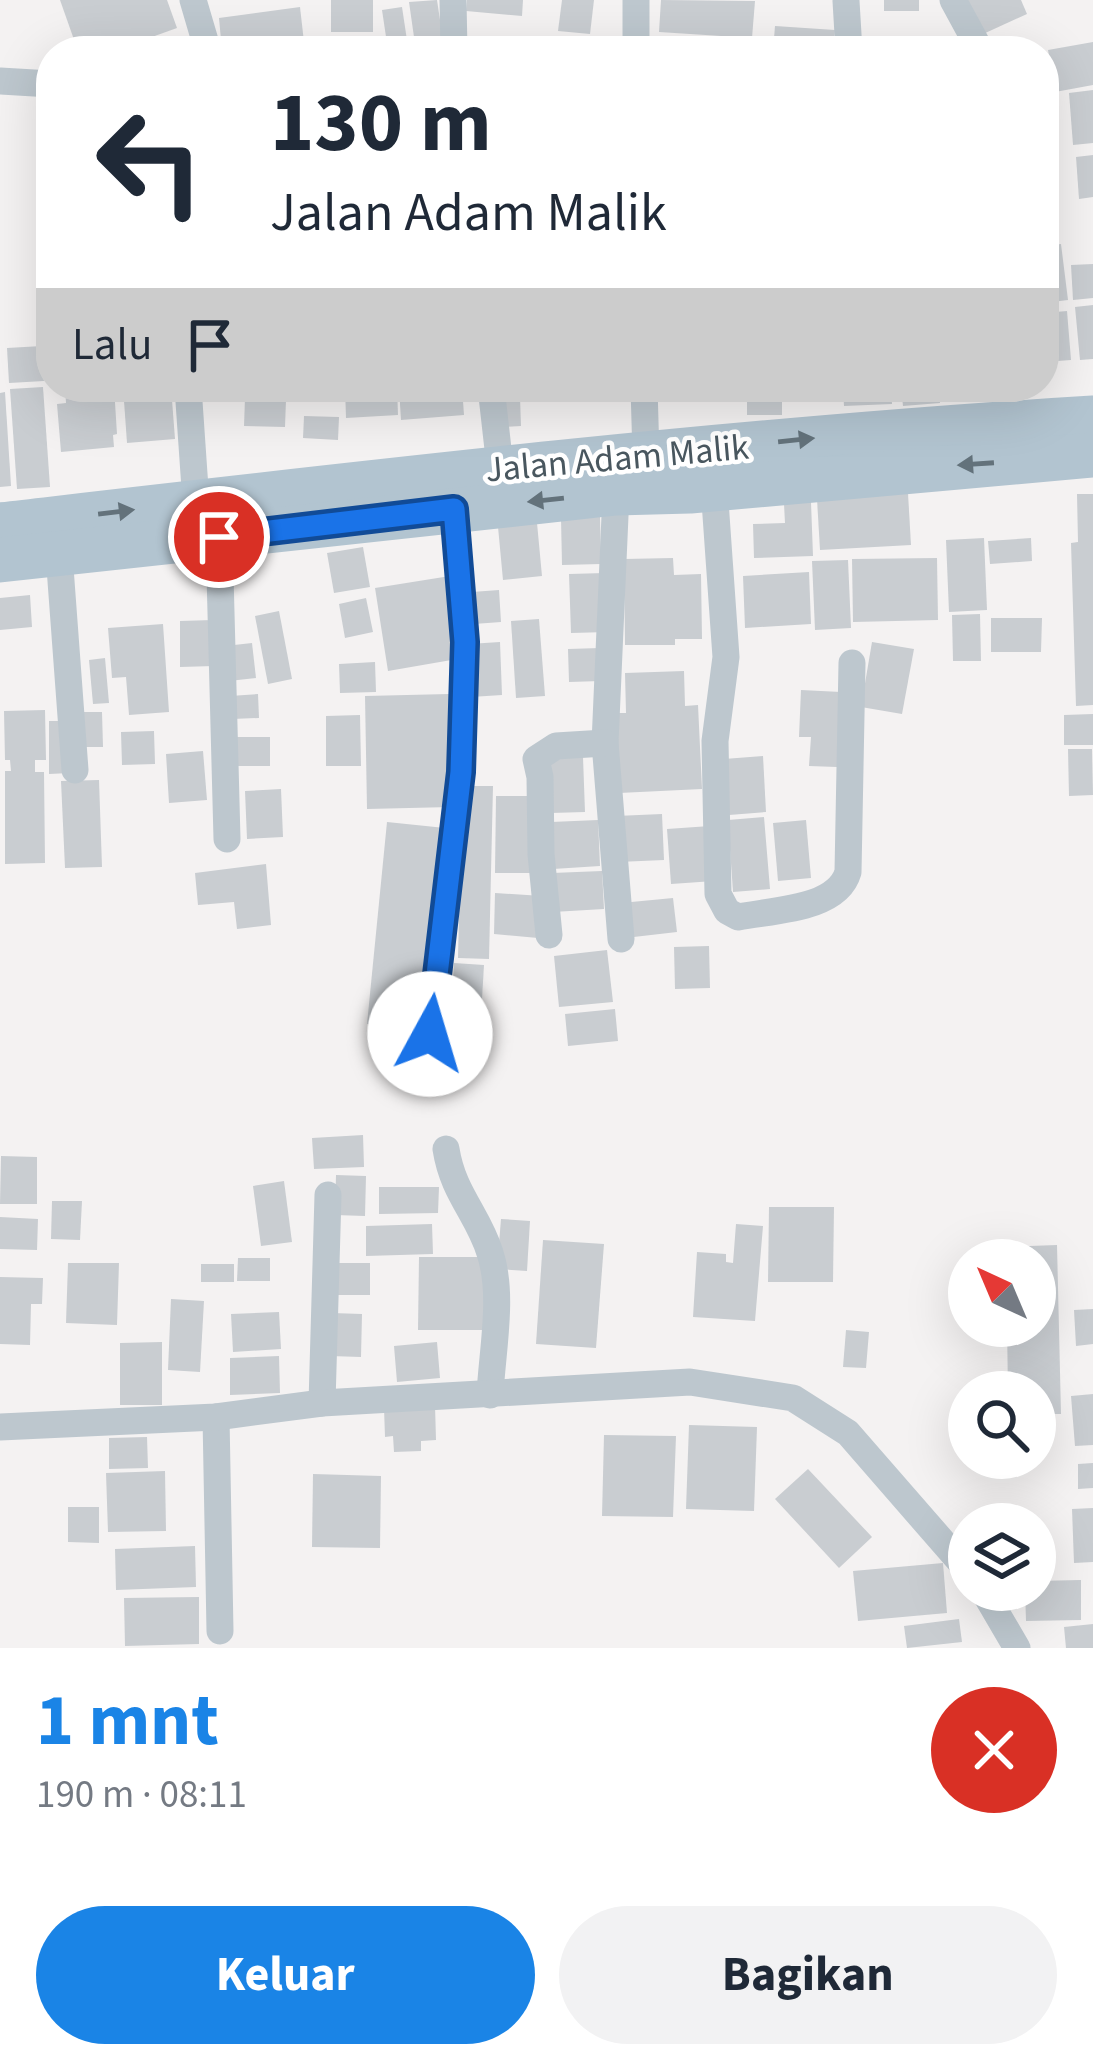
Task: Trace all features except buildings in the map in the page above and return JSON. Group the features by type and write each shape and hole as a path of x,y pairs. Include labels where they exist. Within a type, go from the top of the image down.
{"main road":[{"name":"Jalan Adam Malik","path":"0,525 454,509 714,487 1093,418"},
{"name":"Jalan Adam Malik","path":"0,560 59,554 207,520 500,467 646,456 912,449 1093,455"}],"street":[{"path":"193,0 204,36"},
{"path":"453,0 454,36"},
{"path":"636,0 636,36"},
{"path":"844,0 848,36"},
{"path":"953,0 973,36"},
{"path":"0,82 36,83"},
{"path":"190,402 207,520 227,839"},
{"path":"493,402 500,467"},
{"path":"644,402 646,456"},
{"path":"714,487 726,657 715,741 718,894 738,917 826,898 845,883 852,664"},
{"path":"616,493 605,742 621,938"},
{"path":"430,1034 461,772 465,642 454,509"},
{"path":"59,554 75,770"},
{"path":"549,935 536,759 556,746 605,742"},
{"path":"446,1150 451,1180 489,1249 496,1274 490,1395"},
{"path":"322,1403 328,1195"},
{"path":"0,1427 216,1417 322,1403 690,1382 794,1398 848,1432 948,1548"},
{"path":"216,1417 220,1630"},
{"path":"995,1611 1017,1648"}],"route":[{"path":"219,537 454,509 465,642 461,772 430,1034"}]}
